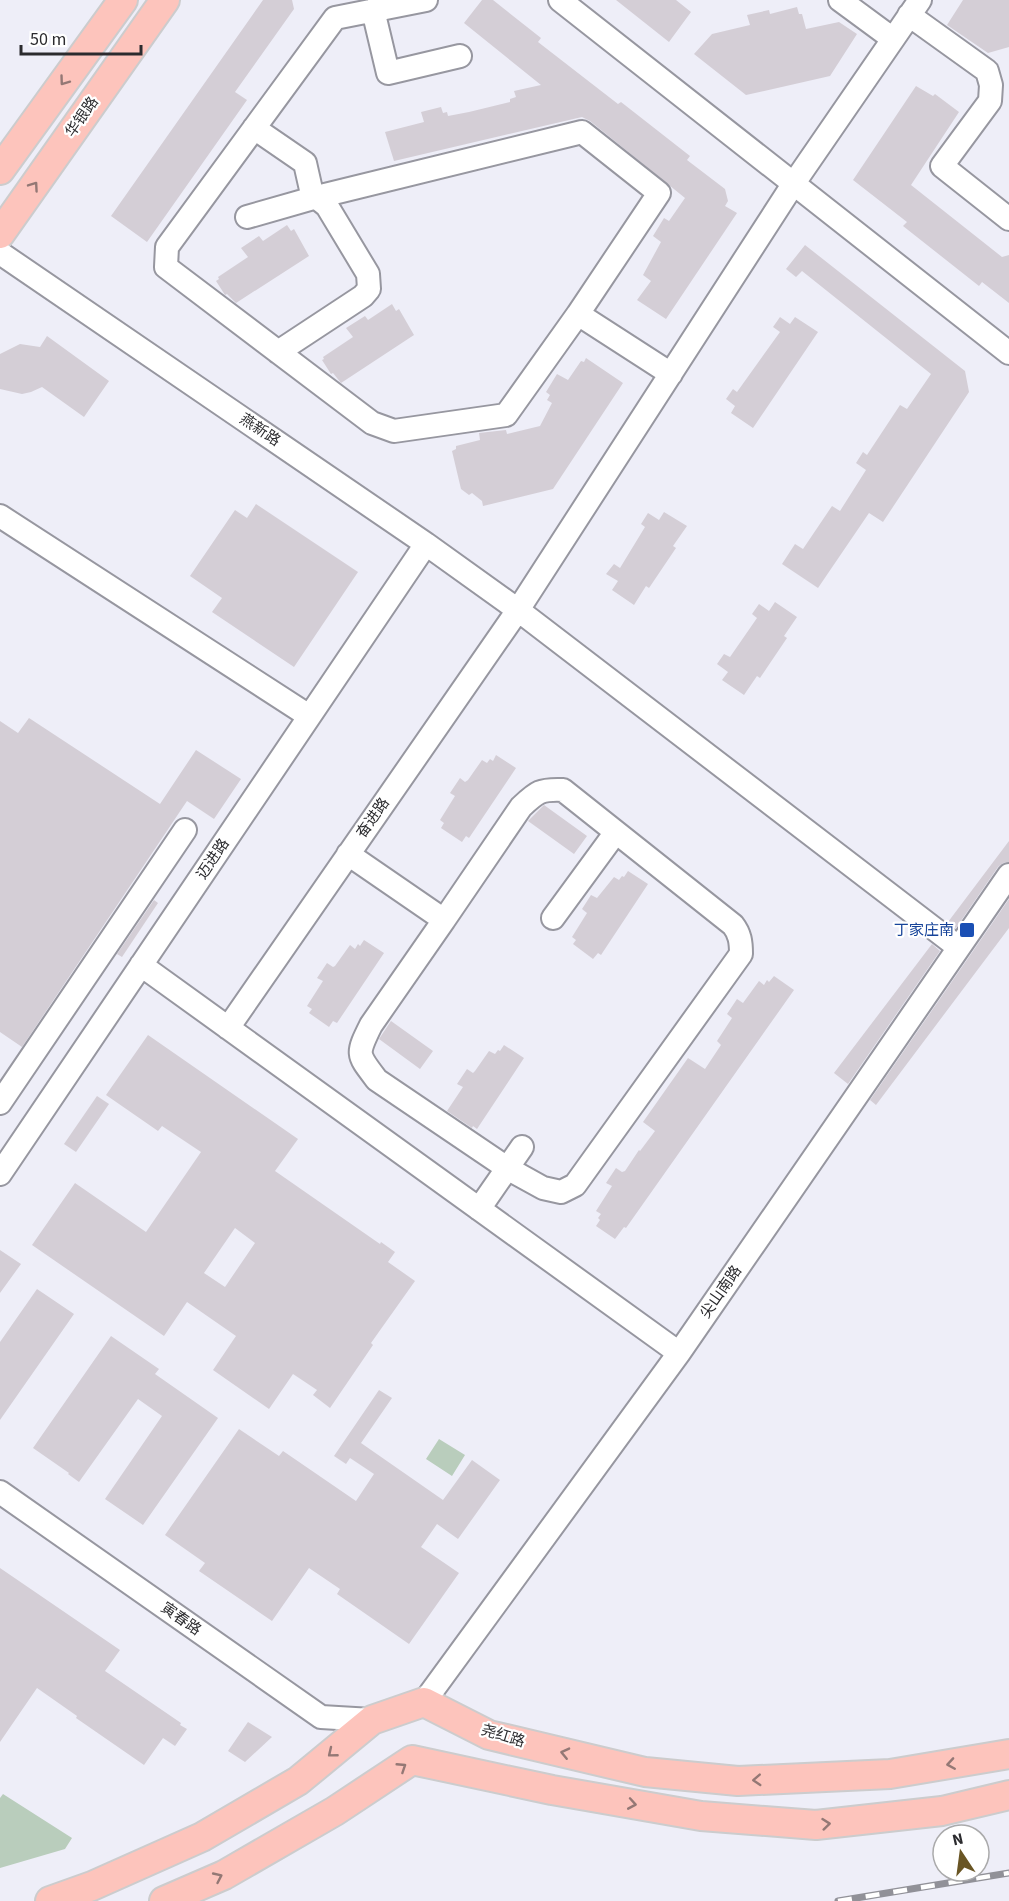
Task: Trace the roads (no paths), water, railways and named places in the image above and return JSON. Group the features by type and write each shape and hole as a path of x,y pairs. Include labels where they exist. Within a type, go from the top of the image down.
{"main road":[{"path":"0,170 123,0"},
{"name":"华银路","path":"0,234 165,0"},
{"path":"50,1901 92,1886 202,1837 298,1780 372,1720 424,1702"},
{"name":"尧红路","path":"424,1702 489,1735 645,1772 738,1781 890,1774 1009,1754"},
{"path":"164,1901 224,1875 335,1811 412,1760 552,1790 701,1816 816,1825 942,1811 1009,1795"}],"street":[{"path":"247,217 317,197 582,132 659,193 578,314 506,415 394,431 372,423 166,267 167,247 335,18 426,0"},
{"path":"560,0 1009,353"},
{"path":"840,0 893,39"},
{"path":"914,8 987,71 999,77 991,85 990,102 942,166 1009,219"},
{"name":"奋进路","path":"228,1028 518,610 794,183 914,8"},
{"path":"373,10 388,73 460,56"},
{"path":"254,128 305,162 312,194 327,206 368,274 369,288 363,296 278,352"},
{"name":"燕新路","path":"0,253 426,544 518,610 958,947"},
{"path":"578,314 671,374"},
{"path":"0,516 309,716"},
{"name":"迈进路","path":"0,1174 426,544"},
{"path":"547,789 563,790 616,832 733,925 741,941 741,954 575,1185 561,1192 543,1188 507,1168 377,1080 360,1054 371,1025 521,807 534,795 547,789"},
{"path":"0,1103 8,1073 185,830"},
{"path":"553,918 616,832"},
{"path":"348,854 444,920"},
{"name":"尖山南路","path":"424,1702 679,1353 1009,875"},
{"path":"141,965 679,1353"},
{"path":"479,1209 522,1147"},
{"name":"寅春路","path":"0,1492 321,1717 372,1720"}],"railway":[{"path":"838,1901 1009,1873"}],"place":[{"name":"丁家庄南","path":"967,930"}]}
